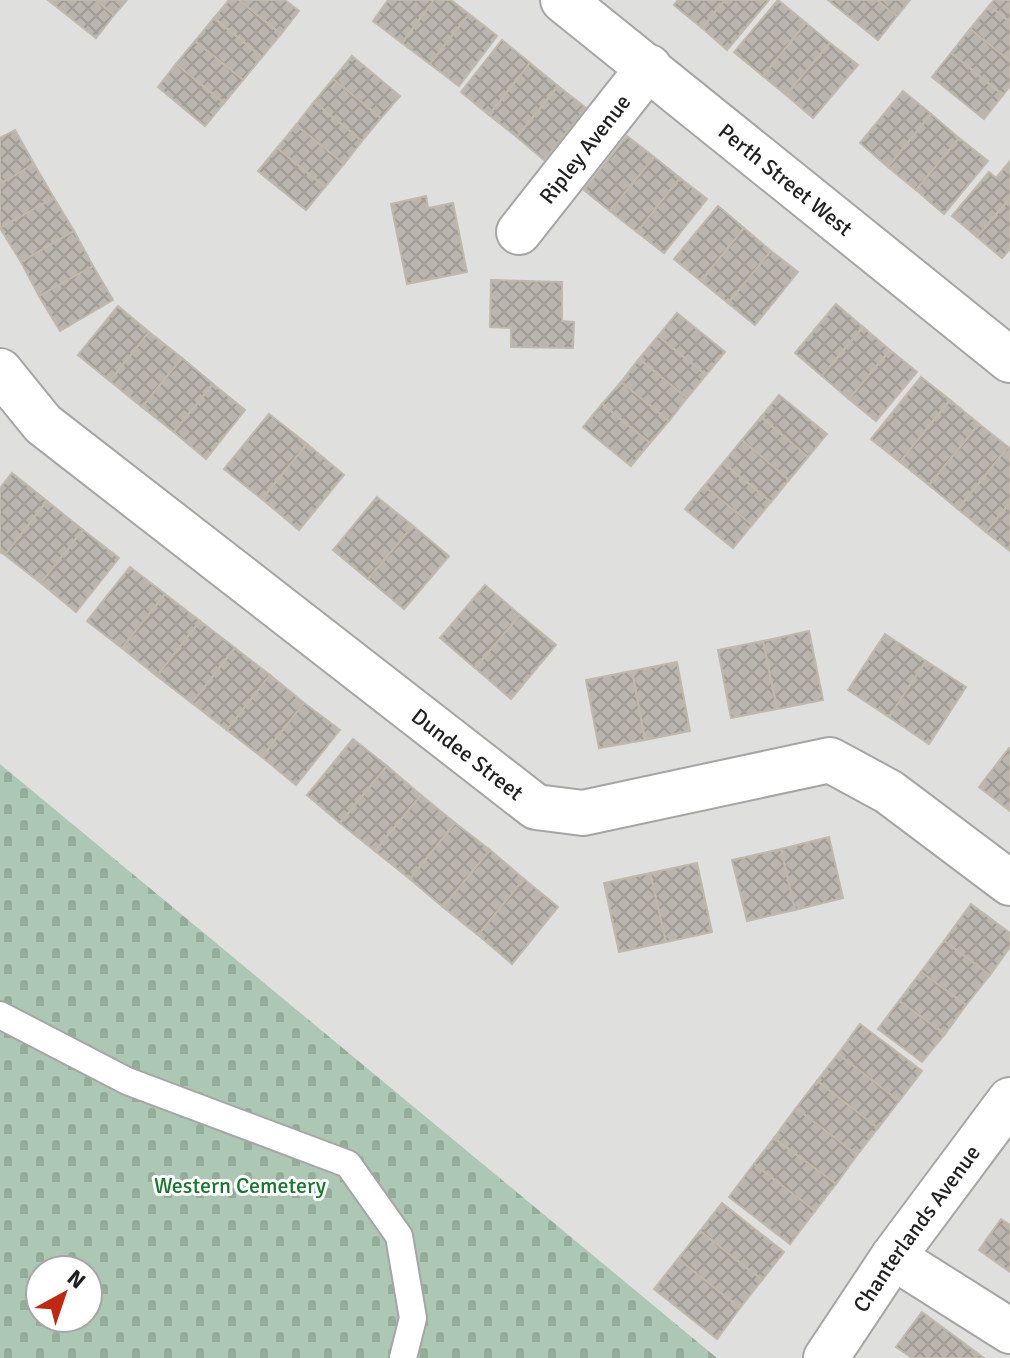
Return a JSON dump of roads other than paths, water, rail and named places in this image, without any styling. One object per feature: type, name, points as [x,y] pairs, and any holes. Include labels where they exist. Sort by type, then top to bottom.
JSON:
[{"type":"street","name":"Perth Street West","points":[[563,0],[1010,360]]},
{"type":"street","name":"Ripley Avenue","points":[[519,232],[649,67]]},
{"type":"street","name":"Dundee Street","points":[[0,371],[43,424],[536,807],[583,813],[830,760],[889,792],[1010,883]]},
{"type":"street","name":"Chanterlands Avenue","points":[[826,1358],[893,1257],[1010,1100]]},
{"type":"street","points":[[893,1257],[1010,1331]]},
{"type":"lane","points":[[0,1015],[127,1081],[348,1164],[399,1236],[413,1318],[403,1358]]},
{"type":"park label","name":"Western Cemetery","points":[[240,1185]]}]
